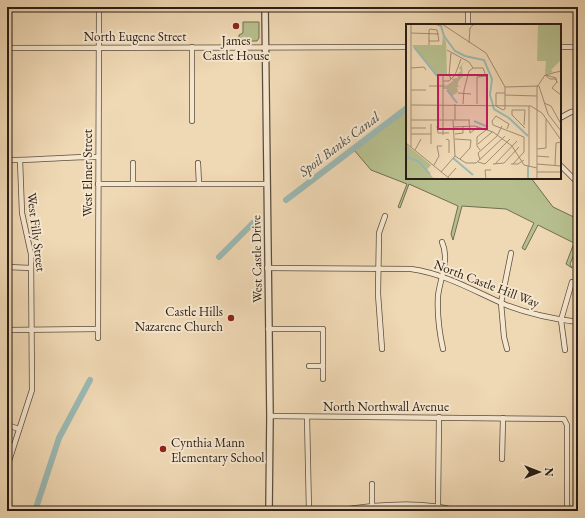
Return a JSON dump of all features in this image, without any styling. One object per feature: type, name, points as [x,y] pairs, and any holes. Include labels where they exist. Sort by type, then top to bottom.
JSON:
[{"type":"street","name":"West Elmer Street","points":[[98,338],[99,7]]},
{"type":"street","name":"West Castle Drive","points":[[265,7],[270,416],[269,511]]},
{"type":"street","points":[[468,7],[468,24]]},
{"type":"street","points":[[192,47],[192,121]]},
{"type":"street","name":"North Eugene Street","points":[[7,48],[406,47]]},
{"type":"street","points":[[561,47],[578,47]]},
{"type":"street","points":[[561,117],[571,112],[578,111]]},
{"type":"street","points":[[7,160],[98,157]]},
{"type":"street","name":"West Filly Street","points":[[7,466],[32,390],[31,268],[29,241],[20,199],[20,160]]},
{"type":"street","points":[[133,163],[133,184]]},
{"type":"street","points":[[198,163],[199,184]]},
{"type":"street","points":[[561,166],[578,183]]},
{"type":"street","points":[[98,184],[266,184]]},
{"type":"street","points":[[382,349],[379,313],[379,232],[385,216]]},
{"type":"street","points":[[442,242],[446,251],[438,295],[438,316],[443,349]]},
{"type":"street","points":[[507,349],[504,337],[501,302],[511,253]]},
{"type":"street","points":[[7,267],[31,268]]},
{"type":"street","name":"North Castle Hill Way","points":[[267,268],[411,269],[442,276],[527,312],[561,320],[578,322]]},
{"type":"street","points":[[565,350],[561,320],[572,282]]},
{"type":"street","points":[[268,328],[323,329],[323,379]]},
{"type":"street","points":[[7,330],[98,329]]},
{"type":"street","points":[[309,366],[323,366]]},
{"type":"street","name":"North Northwall Avenue","points":[[270,416],[564,419],[567,425],[567,511]]},
{"type":"street","points":[[307,417],[309,511]]},
{"type":"street","points":[[438,417],[438,506]]},
{"type":"street","points":[[502,418],[502,458]]},
{"type":"street","points":[[7,424],[20,429]]},
{"type":"street","points":[[372,484],[372,507]]},
{"type":"street","points":[[336,511],[372,507],[415,505],[438,506],[457,511]]},
{"type":"street","points":[[571,511],[578,508]]},
{"type":"green space","points":[[243,22],[259,22],[259,38],[257,41],[239,41],[239,35],[243,33]]},
{"type":"green space","points":[[406,110],[406,179],[532,179],[553,207],[578,219],[578,245],[570,264],[572,268],[566,264],[574,243],[538,225],[525,250],[522,248],[534,223],[506,209],[462,206],[453,240],[451,234],[458,206],[409,184],[400,208],[398,207],[407,184],[371,170],[354,150]]},
{"type":"waterway","name":"Spoil Banks Canal","points":[[286,200],[406,109]]},
{"type":"waterway","points":[[219,257],[253,223]]},
{"type":"waterway","name":"Spoil Banks Canal","points":[[35,511],[59,438],[90,380]]},
{"type":"place","name":"James Castle House","points":[[236,26]]},
{"type":"place","name":"Castle Hills Nazarene Church","points":[[231,318]]},
{"type":"place","name":"Cynthia Mann Elementary School","points":[[163,449]]}]
